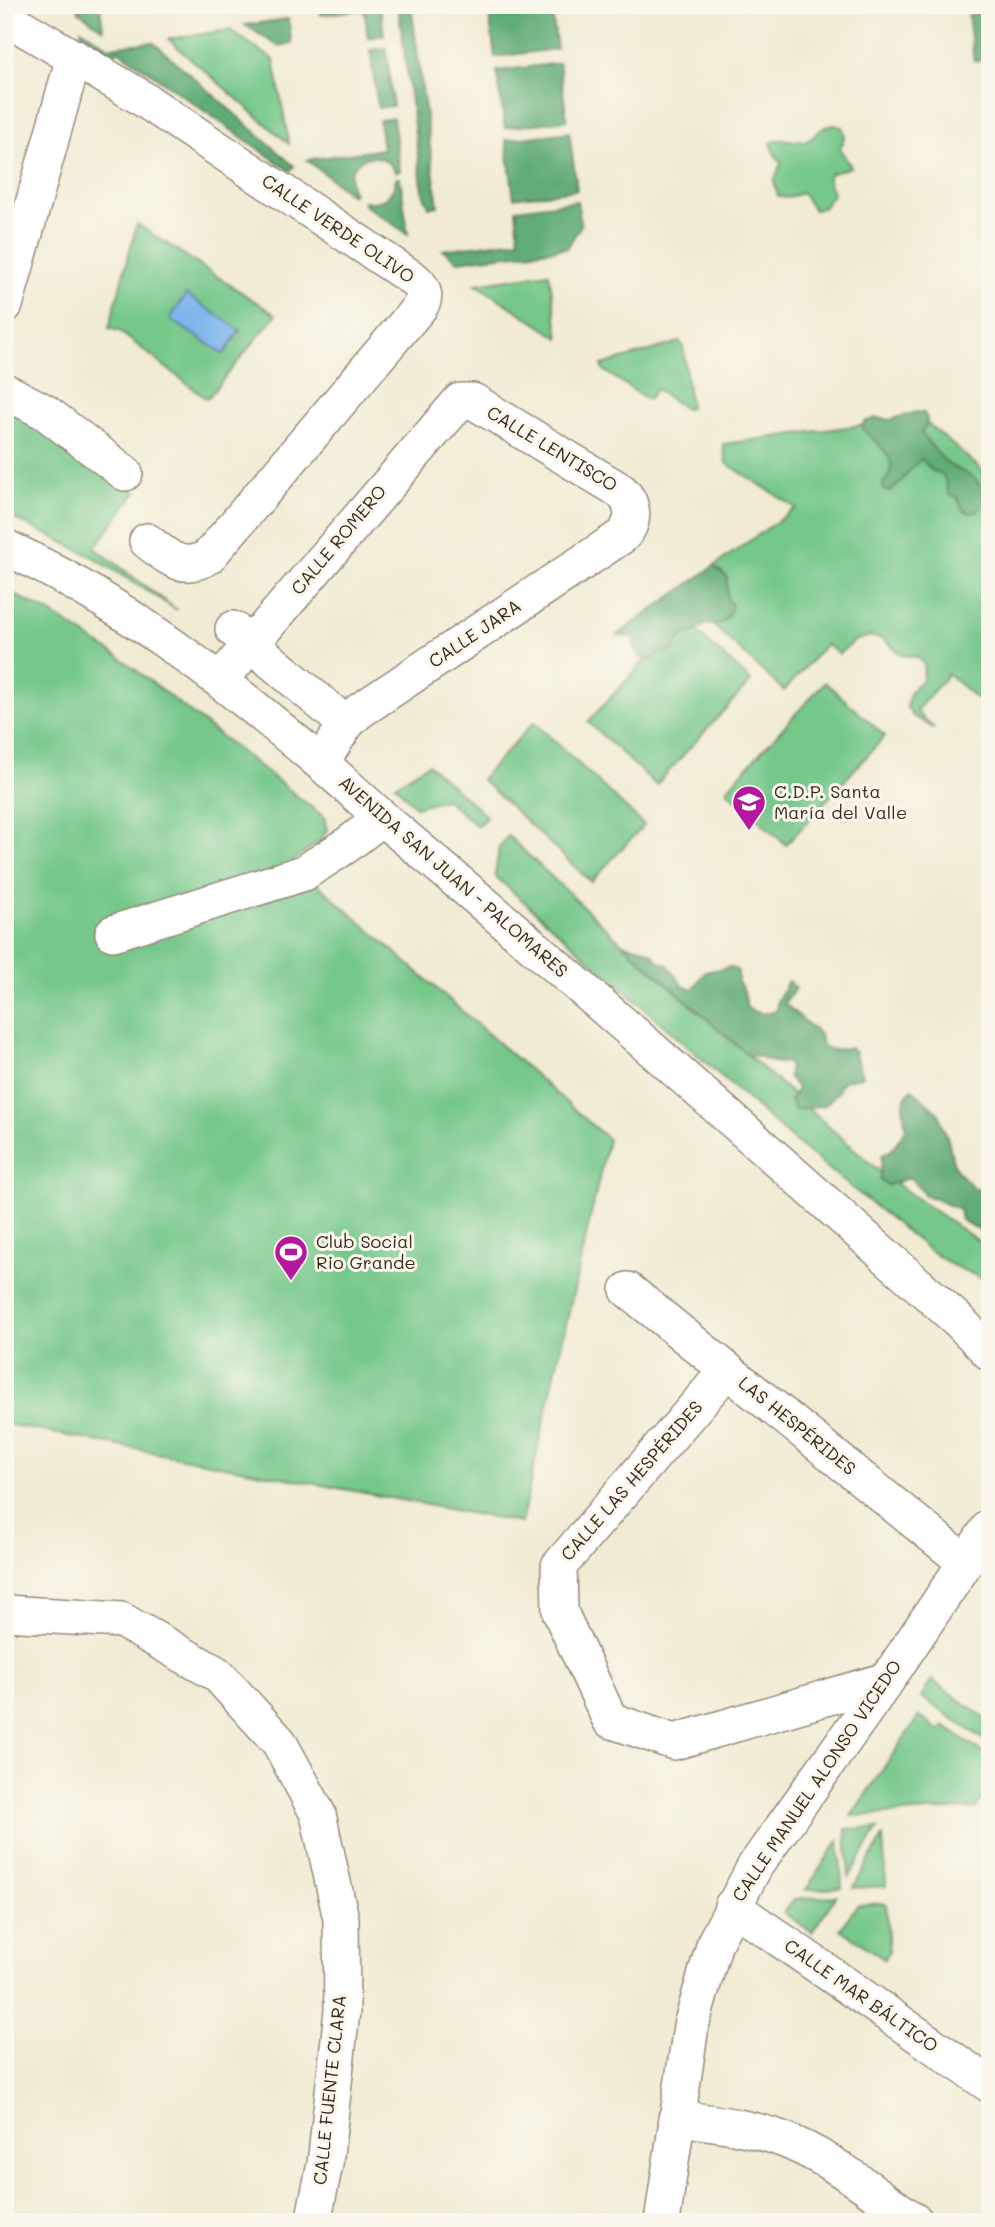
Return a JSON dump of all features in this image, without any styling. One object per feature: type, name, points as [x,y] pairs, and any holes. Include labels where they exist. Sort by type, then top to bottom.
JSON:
[{"type":"street","name":"CALLE VERDE OLIVO","points":[[5,17],[137,95],[415,280],[424,293],[424,303],[208,557],[198,562],[179,562],[170,559],[147,541]]},
{"type":"street","points":[[5,251],[66,52]]},
{"type":"street","points":[[5,304],[66,52]]},
{"type":"street","points":[[5,391],[45,412],[125,473]]},
{"type":"street","name":"CALLE LENTISCO","points":[[460,401],[473,401],[621,491],[631,504],[632,513]]},
{"type":"street","name":"CALLE ROMERO","points":[[220,680],[242,637],[460,401]]},
{"type":"street","name":"CALLE JARA","points":[[321,763],[346,724],[358,712],[622,536],[631,522],[632,513]]},
{"type":"street","name":"AVENIDA SAN JUAN - PALOMARES","points":[[5,547],[88,589],[187,654],[220,680],[520,933],[873,1245]]},
{"type":"street","points":[[242,637],[346,724]]},
{"type":"street","points":[[113,933],[303,873],[347,845],[382,818]]},
{"type":"street","points":[[873,1245],[990,1315]]},
{"type":"street","points":[[873,1245],[960,1322],[990,1353]]},
{"type":"street","name":"LAS HESPÉRIDES","points":[[628,1290],[965,1562]]},
{"type":"street","name":"CALLE LAS HESPÉRIDES","points":[[727,1370],[559,1566],[560,1612],[610,1720],[674,1742],[887,1680]]},
{"type":"street","name":"CALLE MANUEL ALONSO VICEDO","points":[[662,2222],[691,2026],[715,1942],[755,1866],[887,1680],[990,1526]]},
{"type":"street","name":"CALLE FUENTE CLARA","points":[[5,1613],[121,1620],[216,1674],[279,1742],[318,1814],[341,1919],[342,2011],[325,2164],[313,2222]]},
{"type":"street","name":"CALLE MAR BÁLTICO","points":[[732,1906],[990,2085]]},
{"type":"street","points":[[676,2118],[724,2124],[791,2142],[820,2157],[916,2222]]},
{"type":"green space","points":[[78,5],[100,5],[103,29],[79,12]]},
{"type":"green space","points":[[319,5],[380,5],[384,35],[368,38],[364,9],[321,15]]},
{"type":"green space","points":[[398,5],[411,5],[438,206],[429,207],[423,193]]},
{"type":"green space","points":[[488,5],[551,5],[557,49],[495,57]]},
{"type":"green space","points":[[990,12],[990,59],[974,61],[968,15]]},
{"type":"green space","points":[[288,19],[292,44],[278,46],[245,25]]},
{"type":"green space","points":[[81,29],[109,47],[153,42],[294,166],[290,171],[118,50],[109,60],[84,45]]},
{"type":"green space","points":[[230,30],[274,60],[289,144],[168,39]]},
{"type":"green space","points":[[386,48],[393,106],[378,108],[370,50]]},
{"type":"green space","points":[[559,63],[567,120],[505,128],[497,71]]},
{"type":"green space","points":[[393,118],[400,171],[395,172],[384,160],[365,158],[350,174],[354,193],[351,195],[307,160],[383,149],[379,120]]},
{"type":"green space","points":[[835,125],[842,127],[845,134],[840,149],[851,167],[829,174],[828,180],[833,194],[824,207],[814,210],[802,193],[787,198],[778,196],[774,182],[781,163],[771,143],[780,140],[805,141],[820,130]]},
{"type":"green space","points":[[569,132],[577,190],[514,198],[506,140]]},
{"type":"green space","points":[[396,178],[400,178],[408,234],[364,205],[364,201],[376,202],[386,198],[393,190]]},
{"type":"green space","points":[[577,201],[581,225],[567,248],[458,261],[443,250],[519,240],[516,209]]},
{"type":"green space","points":[[137,224],[276,315],[207,399],[119,331],[109,328]]},
{"type":"green space","points":[[549,273],[559,338],[476,284]]},
{"type":"green space","points":[[680,342],[683,346],[690,408],[685,409],[656,389],[648,400],[602,369],[602,365]]},
{"type":"green space","points":[[5,401],[18,405],[136,492],[95,548],[177,610],[91,556],[5,514]]},
{"type":"green space","points":[[916,412],[924,413],[927,419],[921,432],[935,450],[951,466],[973,477],[980,485],[986,499],[977,511],[969,513],[963,510],[957,497],[949,495],[944,476],[931,470],[922,459],[894,489],[889,492],[883,490],[883,483],[891,468],[890,461],[882,448],[863,429],[864,422],[876,418],[890,420]]},
{"type":"green space","points":[[920,417],[989,476],[986,480],[990,484],[990,710],[948,674],[916,711],[935,729],[913,716],[907,708],[911,692],[923,680],[924,664],[918,657],[902,655],[883,639],[870,636],[854,641],[839,654],[826,644],[784,691],[714,626],[732,606],[727,599],[727,577],[714,566],[796,508],[726,463],[723,444]]},
{"type":"green space","points":[[714,566],[727,577],[727,599],[732,606],[723,622],[716,625],[705,624],[697,631],[681,636],[674,650],[660,652],[652,660],[647,660],[637,653],[635,636],[617,635]]},
{"type":"green space","name":"Club Social Rio Grande","points":[[5,590],[49,612],[122,659],[324,817],[327,830],[321,840],[292,862],[608,1139],[521,1523],[5,1424]]},
{"type":"green space","points":[[683,619],[751,681],[656,785],[588,722]]},
{"type":"green space","points":[[825,682],[885,736],[786,845],[726,790]]},
{"type":"green space","points":[[534,722],[644,825],[591,882],[481,779]]},
{"type":"green space","points":[[428,764],[487,817],[477,826],[445,799],[416,807],[395,785]]},
{"type":"green space","points":[[508,836],[640,960],[886,1177],[990,1249],[990,1282],[950,1264],[929,1250],[799,1145],[495,876],[499,848]]},
{"type":"green space","points":[[623,944],[652,953],[658,961],[668,965],[684,987],[693,989],[705,972],[730,967],[738,971],[738,982],[744,991],[747,1008],[758,1012],[776,1011],[777,1001],[788,981],[796,988],[784,1003],[820,1035],[822,1046],[832,1050],[850,1048],[855,1052],[862,1077],[845,1080],[825,1105],[795,1110],[790,1100],[797,1088],[788,1076],[790,1067],[786,1062],[748,1055]]},
{"type":"green space","points":[[912,1089],[939,1114],[958,1172],[973,1188],[990,1191],[990,1233],[961,1220],[959,1209],[925,1195],[911,1178],[886,1185],[880,1180],[882,1155],[891,1150],[906,1129],[904,1103]]},
{"type":"green space","points":[[932,1680],[990,1722],[990,1744],[921,1697]]},
{"type":"green space","points":[[919,1716],[940,1731],[944,1726],[990,1757],[990,1788],[976,1808],[851,1816]]},
{"type":"green space","points":[[878,1828],[849,1877],[846,1829]]},
{"type":"green space","points":[[883,1837],[886,1886],[853,1888]]},
{"type":"green space","points":[[839,1839],[842,1888],[806,1890]]},
{"type":"green space","points":[[836,1896],[812,1932],[784,1913],[794,1899]]},
{"type":"green space","points":[[886,1903],[889,1952],[884,1959],[840,1929],[857,1905]]},
{"type":"water","points":[[186,294],[240,330],[224,354],[170,319]]},
{"type":"place","name":"C.D.P. Santa María del Valle","points":[[749,832]]},
{"type":"place","name":"Club Social Rio Grande","points":[[291,1282]]}]
